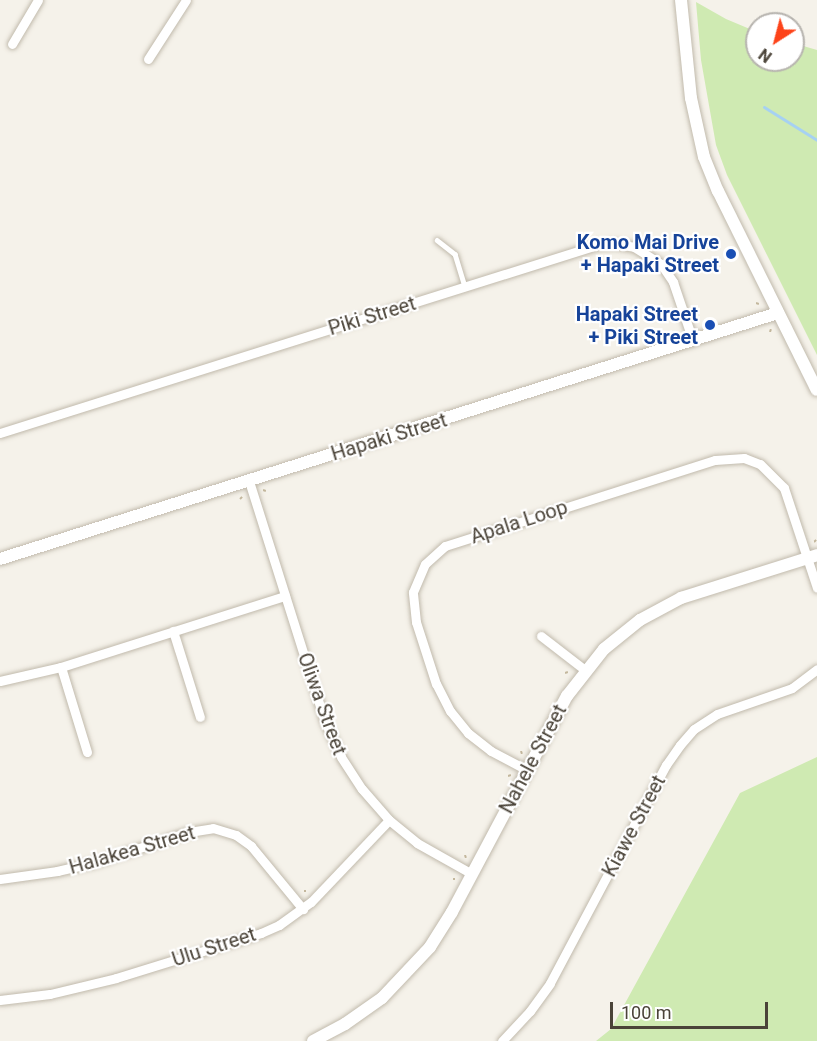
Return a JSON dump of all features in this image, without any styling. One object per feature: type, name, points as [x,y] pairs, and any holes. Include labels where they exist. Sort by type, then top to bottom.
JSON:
[{"type":"street","points":[[12,44],[38,0]]},
{"type":"street","points":[[148,59],[186,0]]},
{"type":"street","points":[[681,0],[691,98],[704,156],[718,192],[817,390]]},
{"type":"street","name":"Piki Street","points":[[0,433],[597,245],[626,245],[653,257],[668,273],[693,341]]},
{"type":"street","name":"Hapaki Street","points":[[0,559],[778,313]]},
{"type":"street","name":"Apala Loop","points":[[527,770],[492,751],[468,733],[450,711],[436,684],[413,603],[419,573],[437,552],[467,538],[715,460],[735,457],[760,464],[784,488],[812,556]]},
{"type":"street","name":"Oliwa Street","points":[[249,481],[332,740],[362,789],[389,820],[417,843],[472,874]]},
{"type":"street","points":[[812,556],[817,588]]},
{"type":"street","name":"Nahele Street","points":[[313,1041],[367,1010],[408,974],[438,935],[567,696],[585,670],[626,630],[666,605],[812,556]]},
{"type":"street","points":[[0,681],[61,667],[285,596]]},
{"type":"street","points":[[173,631],[200,717]]},
{"type":"street","points":[[541,636],[585,670]]},
{"type":"street","points":[[61,667],[87,752]]},
{"type":"street","name":"Kiawe Street","points":[[502,1041],[530,1011],[550,983],[666,765],[680,745],[694,729],[717,714],[792,688],[817,669]]},
{"type":"street","name":"Ulu Street","points":[[0,1000],[50,994],[116,978],[261,933],[293,917],[303,909],[389,820]]},
{"type":"street","name":"Halakea Street","points":[[0,879],[78,866],[189,832],[213,828],[236,835],[251,846],[303,909]]},
{"type":"lane","points":[[437,240],[455,254],[465,287]]},
{"type":"green space","points":[[696,2],[745,27],[745,72],[805,72],[805,46],[817,50],[817,355],[727,175],[716,145],[701,60]]},
{"type":"green space","points":[[817,757],[817,1041],[596,1041],[611,1029],[740,793]]},
{"type":"waterway","points":[[764,107],[817,140]]},
{"type":"place","name":"Komo Mai Drive + Hapaki Street","points":[[731,254]]},
{"type":"place","name":"Hapaki Street + Piki Street","points":[[710,325]]}]
